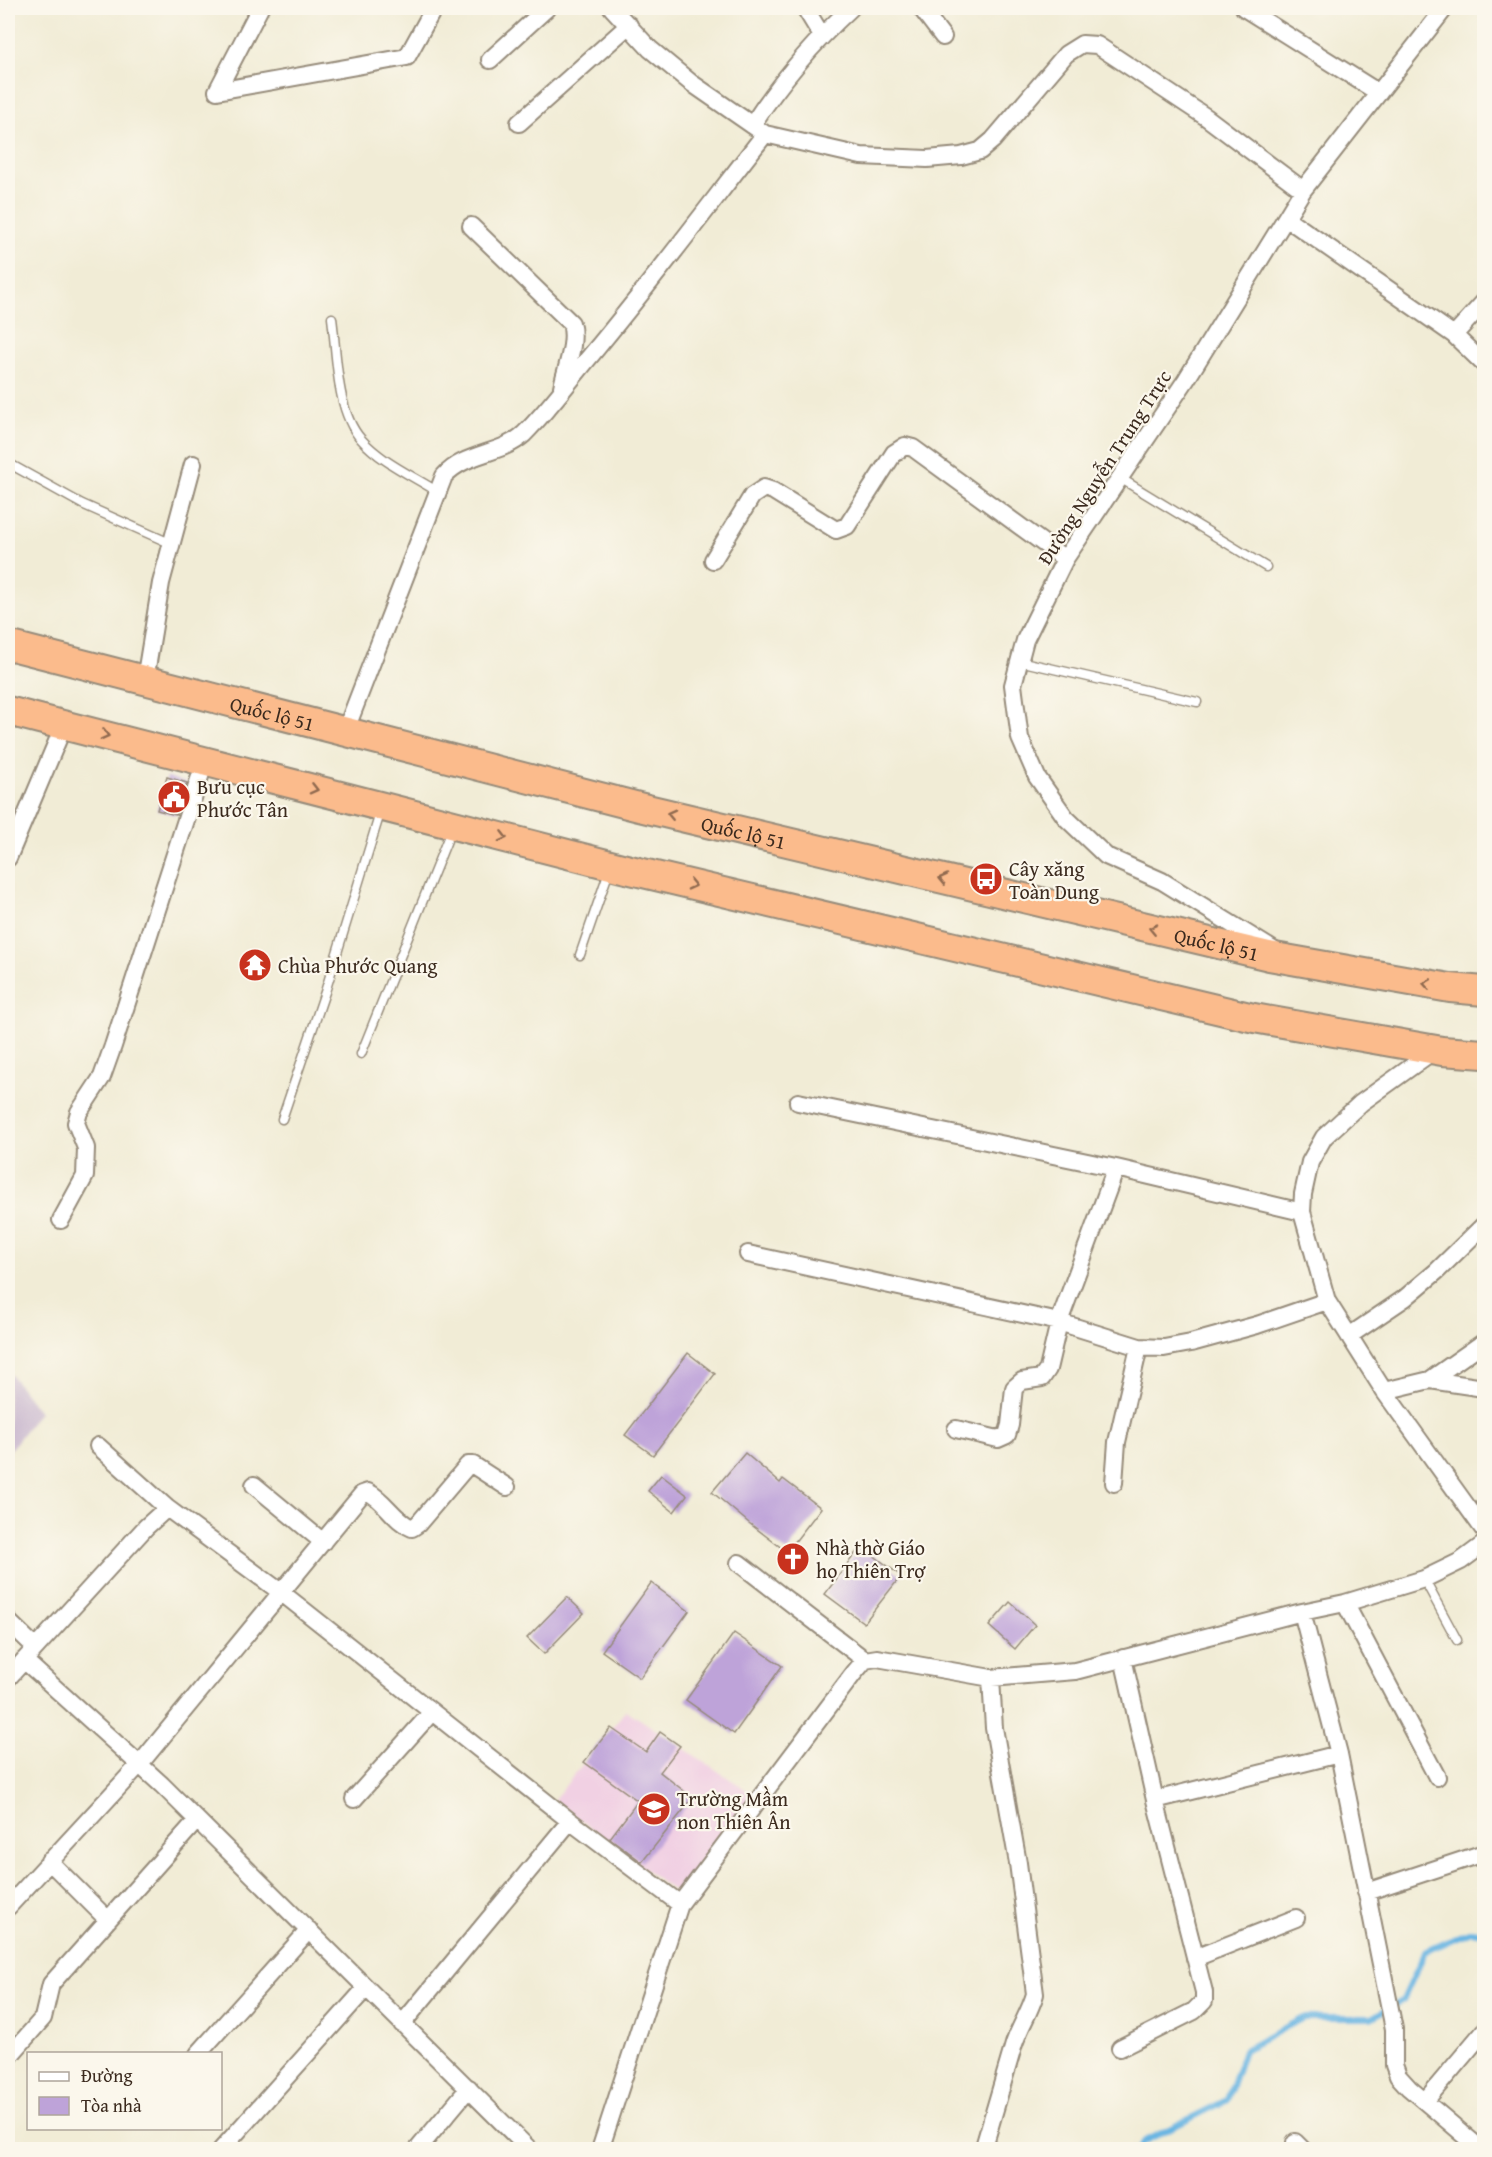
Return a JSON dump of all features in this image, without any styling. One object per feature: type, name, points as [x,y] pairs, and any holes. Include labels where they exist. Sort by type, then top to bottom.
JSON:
[{"type":"highway","name":"Quốc lộ 51","points":[[8,645],[639,807],[1285,959],[1450,988],[1485,991]]},
{"type":"highway","points":[[8,711],[611,865],[1254,1018],[1436,1049],[1485,1054]]},
{"type":"street","points":[[260,8],[217,91],[407,57],[434,8]]},
{"type":"street","points":[[490,60],[547,8]]},
{"type":"street","points":[[612,8],[650,49],[690,82],[758,130],[861,156],[927,159],[980,151],[993,140],[1066,54],[1082,44],[1097,45],[1206,117],[1304,189]]},
{"type":"street","points":[[805,8],[822,36]]},
{"type":"street","points":[[345,732],[444,476],[464,461],[499,449],[514,441],[530,427],[614,327],[758,130],[776,89],[822,36],[851,8]]},
{"type":"street","points":[[921,8],[944,37]]},
{"type":"street","points":[[1244,8],[1379,93]]},
{"type":"street","name":"Đường Nguyễn Trung Trực","points":[[1285,959],[1263,942],[1162,881],[1106,855],[1066,818],[1037,777],[1020,738],[1013,685],[1025,640],[1065,559],[1186,380],[1304,189],[1445,8]]},
{"type":"street","points":[[519,123],[629,25]]},
{"type":"street","points":[[1286,218],[1454,335],[1485,364]]},
{"type":"street","points":[[471,226],[571,323],[574,332],[572,346],[561,391]]},
{"type":"street","points":[[1454,335],[1485,302]]},
{"type":"street","points":[[713,560],[752,496],[764,488],[773,491],[836,530],[847,526],[894,453],[904,446],[913,448],[1065,559]]},
{"type":"street","points":[[145,680],[161,583],[193,464]]},
{"type":"street","points":[[8,858],[64,725]]},
{"type":"street","points":[[61,1220],[85,1176],[86,1148],[76,1123],[79,1112],[102,1077],[205,761]]},
{"type":"street","points":[[1436,1049],[1361,1103],[1324,1137],[1310,1162],[1303,1194],[1302,1212],[1328,1301],[1384,1392],[1485,1530]]},
{"type":"street","points":[[798,1102],[1116,1168],[1302,1212]]},
{"type":"street","points":[[956,1429],[998,1439],[1007,1435],[1014,1388],[1022,1381],[1042,1378],[1048,1369],[1059,1322],[1116,1168]]},
{"type":"street","points":[[1349,1336],[1421,1285],[1485,1225]]},
{"type":"street","points":[[748,1254],[1059,1322],[1139,1347],[1164,1348],[1191,1343],[1257,1325],[1328,1301]]},
{"type":"street","points":[[1384,1392],[1430,1380],[1485,1342]]},
{"type":"street","points":[[1114,1483],[1117,1442],[1139,1347]]},
{"type":"street","points":[[1430,1380],[1485,1388]]},
{"type":"street","points":[[98,1446],[167,1508],[282,1593],[570,1821],[680,1904]]},
{"type":"street","points":[[8,1907],[139,1765],[363,1494],[368,1492],[375,1495],[405,1525],[412,1528],[468,1466],[473,1465],[507,1487]]},
{"type":"street","points":[[254,1485],[323,1542]]},
{"type":"street","points":[[8,1678],[146,1527],[167,1508]]},
{"type":"street","points":[[600,2150],[680,1904],[866,1660],[877,1658],[991,1678],[1075,1671],[1345,1603],[1424,1579],[1461,1561],[1485,1544]]},
{"type":"street","points":[[739,1563],[866,1660]]},
{"type":"street","points":[[1345,1603],[1437,1777]]},
{"type":"street","points":[[1302,1612],[1339,1754],[1394,2029],[1394,2066],[1398,2076],[1482,2150]]},
{"type":"street","points":[[8,1621],[29,1654],[530,2150]]},
{"type":"street","points":[[1120,2048],[1194,2011],[1204,2001],[1196,1958],[1155,1800],[1122,1658]]},
{"type":"street","points":[[983,2150],[1020,2027],[1031,2008],[1035,1994],[1018,1863],[994,1728],[991,1678]]},
{"type":"street","points":[[354,1799],[432,1712]]},
{"type":"street","points":[[1155,1800],[1339,1754]]},
{"type":"street","points":[[8,2058],[43,2018],[51,1984],[197,1820]]},
{"type":"street","points":[[402,2024],[570,1821]]},
{"type":"street","points":[[1366,1892],[1485,1853]]},
{"type":"street","points":[[49,1861],[108,1920]]},
{"type":"street","points":[[1196,1958],[1296,1918]]},
{"type":"street","points":[[200,2052],[309,1930]]},
{"type":"street","points":[[221,2150],[366,1988]]},
{"type":"street","points":[[1425,2101],[1485,2031]]},
{"type":"street","points":[[417,2150],[469,2088]]},
{"type":"lane","points":[[333,318],[342,398],[360,438],[376,453],[439,492]]},
{"type":"lane","points":[[8,463],[82,504],[172,544]]},
{"type":"lane","points":[[1120,478],[1266,567]]},
{"type":"lane","points":[[1019,661],[1197,702]]},
{"type":"lane","points":[[282,1119],[325,992],[382,807]]},
{"type":"lane","points":[[361,1054],[453,824]]},
{"type":"lane","points":[[580,955],[611,865]]},
{"type":"lane","points":[[1424,1579],[1457,1640]]},
{"type":"shaded area","points":[[8,1371],[39,1412],[8,1453]]},
{"type":"shaded area","name":"Trường Mầm non Thiên Ân","points":[[626,1710],[754,1795],[679,1895],[554,1800]]},
{"type":"building","points":[[167,777],[187,783],[176,815],[157,810]]},
{"type":"building","points":[[688,1353],[715,1374],[653,1455],[625,1435]]},
{"type":"building","points":[[745,1453],[780,1483],[783,1479],[821,1508],[787,1552],[712,1492]]},
{"type":"building","points":[[661,1475],[687,1495],[674,1512],[648,1491]]},
{"type":"building","points":[[861,1546],[901,1576],[864,1623],[825,1594]]},
{"type":"building","points":[[651,1583],[689,1611],[640,1678],[602,1651]]},
{"type":"building","points":[[567,1597],[584,1613],[544,1654],[527,1638]]},
{"type":"building","points":[[1010,1602],[1035,1625],[1015,1649],[989,1626]]},
{"type":"building","points":[[734,1633],[782,1666],[734,1734],[686,1700]]},
{"type":"building","points":[[611,1728],[646,1752],[660,1732],[680,1746],[660,1772],[693,1798],[642,1862],[610,1838],[638,1801],[584,1762]]},
{"type":"waterway","points":[[1138,2150],[1143,2142],[1227,2100],[1244,2050],[1303,2018],[1371,2018],[1403,2000],[1425,1952],[1471,1931],[1484,1933]]},
{"type":"place","name":"Bưu cục Phước Tân","points":[[174,797]]},
{"type":"place","name":"Cây xăng Toàn Dung","points":[[986,879]]},
{"type":"place","name":"Chùa Phước Quang","points":[[255,965]]},
{"type":"place","name":"Nhà thờ Giáo họ Thiên Trợ","points":[[793,1559]]},
{"type":"place","name":"Trường Mầm non Thiên Ân","points":[[654,1809]]}]
